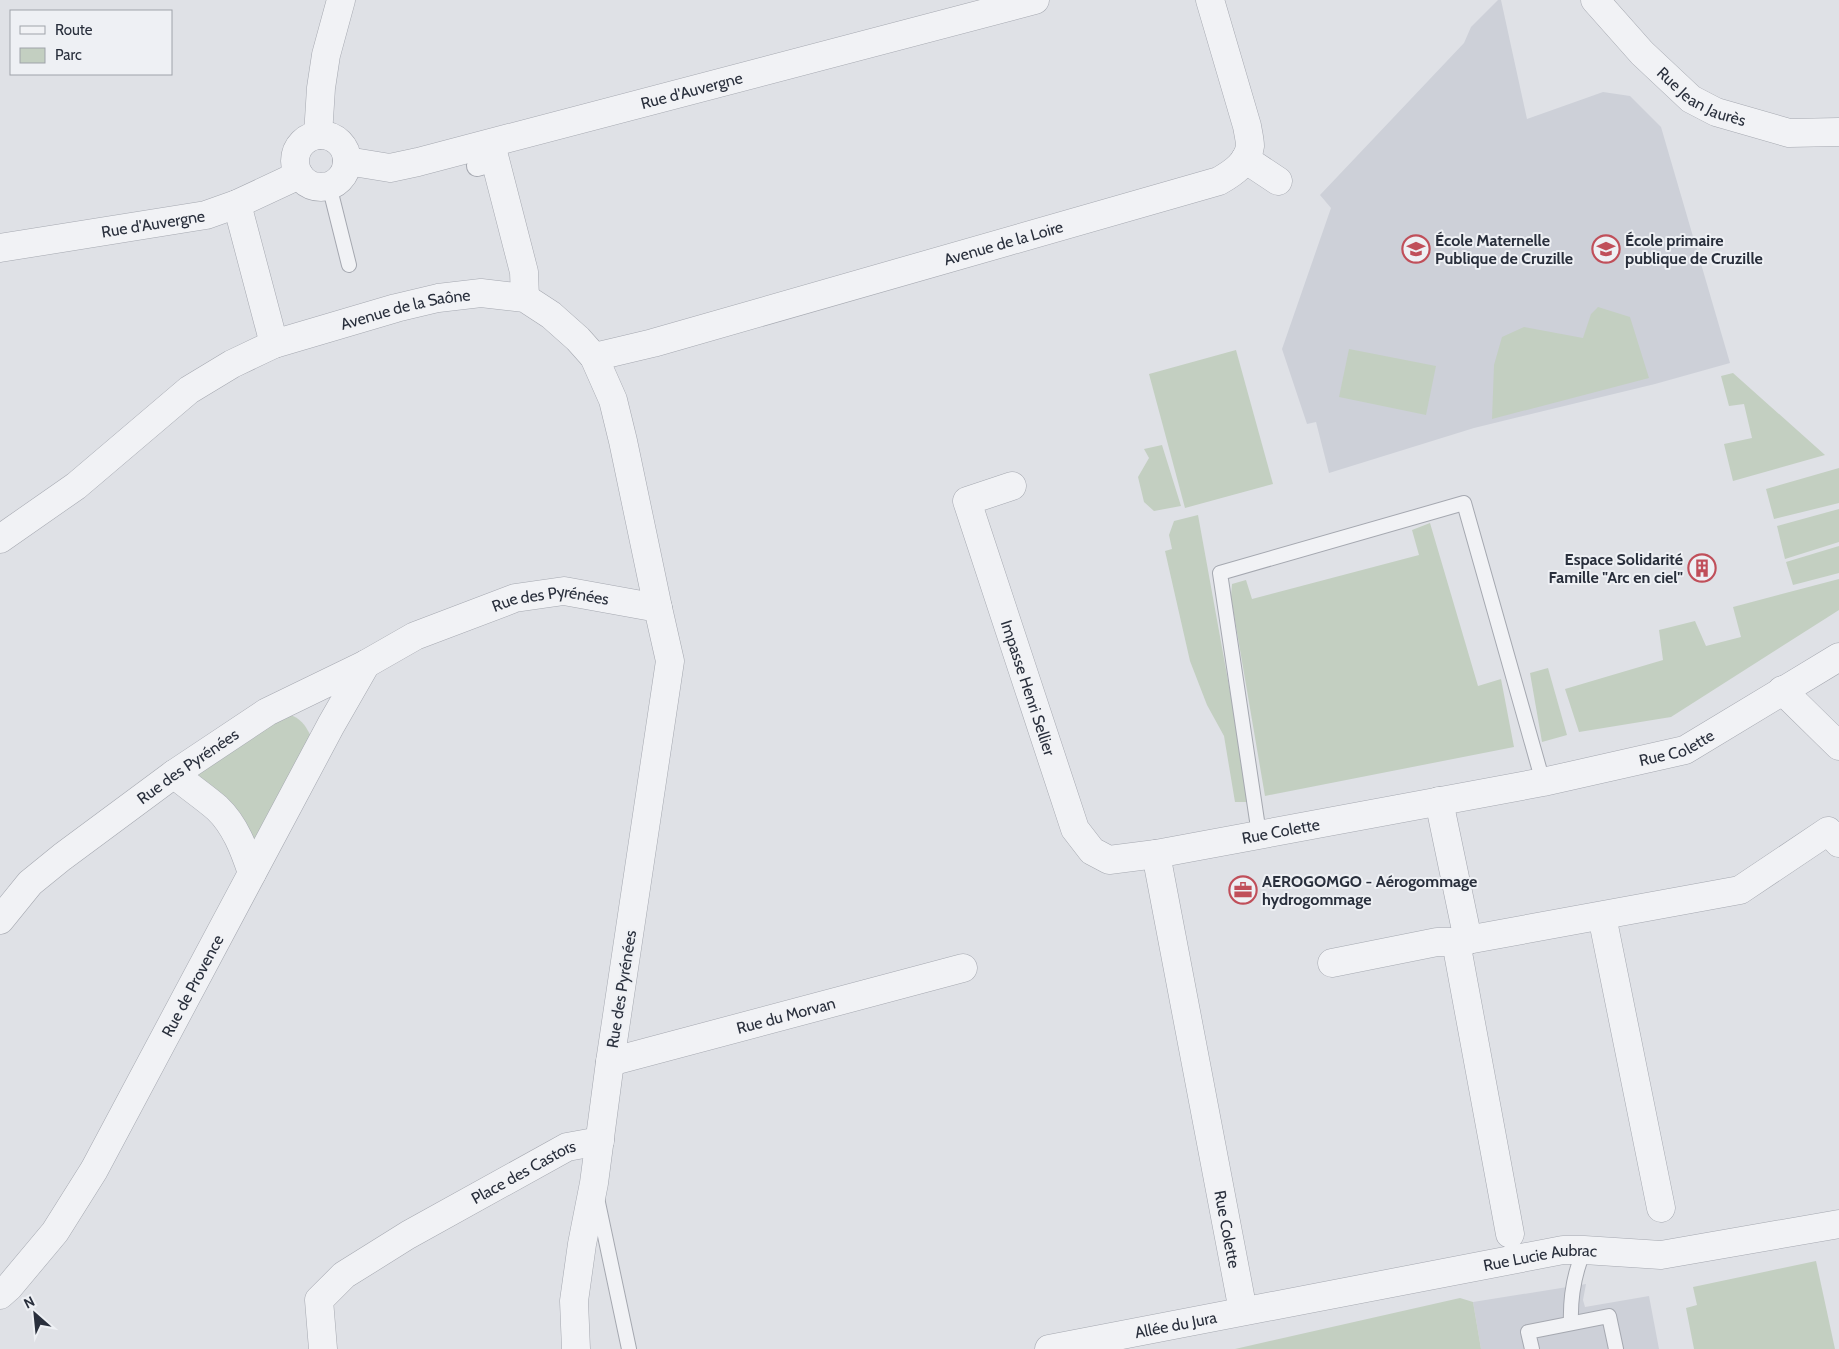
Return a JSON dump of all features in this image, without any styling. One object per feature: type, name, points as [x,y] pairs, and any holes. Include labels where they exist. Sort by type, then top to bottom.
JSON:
[{"type":"street","points":[[318,135],[321,88],[326,55],[341,0]]},
{"type":"street","name":"Rue d'Auvergne","points":[[347,161],[390,168],[488,157],[1036,0]]},
{"type":"street","points":[[1210,0],[1247,126],[1250,146],[1245,159],[1278,181]]},
{"type":"street","name":"Rue Jean Jaurès","points":[[1595,0],[1642,53],[1691,99],[1716,112],[1789,133],[1839,132]]},
{"type":"street","points":[[318,135],[332,137],[343,147],[347,161],[344,173],[335,183],[322,187],[309,184],[299,175],[296,166],[296,155],[300,145],[308,138],[318,135]]},
{"type":"street","points":[[488,157],[524,272],[524,298]]},
{"type":"street","name":"Avenue de la Loire","points":[[594,357],[1219,181],[1236,172],[1245,159]]},
{"type":"street","name":"Rue d'Auvergne","points":[[0,248],[206,215],[237,204],[299,175]]},
{"type":"street","points":[[237,204],[274,344]]},
{"type":"street","name":"Avenue de la Saône","points":[[0,539],[76,486],[189,390],[232,364],[274,344],[396,308],[438,298],[481,293],[524,298],[551,315],[594,357],[613,400],[658,608]]},
{"type":"street","name":"Impasse Henri Sellier","points":[[1012,486],[967,501],[1075,829],[1092,851],[1109,860],[1156,854]]},
{"type":"street","name":"Rue des Pyrénées","points":[[0,920],[30,884],[43,873],[174,774],[267,712],[366,664],[415,636],[515,598],[564,591],[658,608],[670,661],[610,1062],[600,1141]]},
{"type":"street","name":"Rue Colette","points":[[1243,1311],[1156,854],[1543,782],[1685,750],[1839,657]]},
{"type":"street","name":"Rue de Provence","points":[[0,1295],[9,1287],[54,1232],[94,1170],[331,725],[366,664]]},
{"type":"street","points":[[1782,690],[1839,746]]},
{"type":"street","points":[[174,774],[219,810],[234,830],[245,850],[252,873]]},
{"type":"street","points":[[1439,801],[1510,1234]]},
{"type":"street","points":[[1332,963],[1437,942],[1462,941],[1740,890],[1835,832]]},
{"type":"street","points":[[1602,916],[1661,1208]]},
{"type":"street","name":"Rue du Morvan","points":[[610,1062],[963,968]]},
{"type":"street","name":"Place des Castors","points":[[324,1349],[319,1300],[344,1276],[408,1235],[567,1147],[600,1141],[574,1301],[576,1349]]},
{"type":"street","name":"Rue Lucie Aubrac","points":[[1243,1311],[1563,1250],[1661,1254],[1839,1224]]},
{"type":"street","name":"Allée du Jura","points":[[1050,1349],[1243,1311]]},
{"type":"lane","points":[[329,185],[349,265]]},
{"type":"lane","points":[[1259,834],[1220,573],[1464,503],[1543,782]]},
{"type":"lane","points":[[594,1183],[629,1349]]},
{"type":"lane","points":[[1571,1323],[1570,1302],[1576,1268],[1584,1250]]},
{"type":"lane","points":[[1532,1349],[1528,1332],[1609,1316],[1616,1349]]},
{"type":"shaded area","points":[[1498,0],[1501,0],[1527,119],[1603,92],[1630,96],[1661,127],[1730,363],[1655,384],[1474,428],[1329,473],[1316,422],[1307,424],[1282,349],[1331,208],[1320,195],[1464,43],[1471,27]]},
{"type":"shaded area","points":[[1586,1284],[1583,1300],[1585,1307],[1649,1296],[1659,1349],[1481,1349],[1473,1302]]},
{"type":"green space","points":[[1598,307],[1630,317],[1649,378],[1492,419],[1494,365],[1502,337],[1524,327],[1583,338],[1591,314]]},
{"type":"green space","points":[[1349,349],[1436,366],[1426,415],[1339,397]]},
{"type":"green space","points":[[1236,350],[1273,484],[1185,508],[1149,374]]},
{"type":"green space","points":[[1733,373],[1825,455],[1733,481],[1724,444],[1752,438],[1744,404],[1729,406],[1721,376]]},
{"type":"green space","points":[[1162,445],[1181,506],[1154,511],[1144,502],[1138,477],[1149,458],[1144,449]]},
{"type":"green space","points":[[1839,468],[1839,503],[1774,519],[1766,489]]},
{"type":"green space","points":[[1839,509],[1839,542],[1785,559],[1777,526]]},
{"type":"green space","points":[[1198,515],[1250,802],[1235,802],[1224,736],[1207,705],[1190,661],[1165,551],[1172,549],[1169,535],[1174,521]]},
{"type":"green space","points":[[1430,523],[1478,686],[1501,679],[1514,747],[1265,796],[1231,597],[1232,584],[1246,580],[1252,599],[1419,555],[1412,530]]},
{"type":"green space","points":[[1839,546],[1839,573],[1793,585],[1786,562]]},
{"type":"green space","points":[[1839,579],[1839,610],[1671,717],[1579,732],[1565,689],[1663,660],[1659,630],[1695,621],[1706,646],[1741,637],[1733,607]]},
{"type":"green space","points":[[1548,668],[1567,735],[1542,742],[1530,673]]},
{"type":"green space","points":[[276,711],[291,715],[300,721],[307,729],[314,743],[263,833],[253,841],[198,780],[199,770]]},
{"type":"green space","points":[[1816,1261],[1835,1349],[1694,1349],[1686,1308],[1697,1305],[1693,1287]]},
{"type":"green space","points":[[1460,1298],[1473,1302],[1481,1349],[1235,1349]]},
{"type":"place","name":"École Maternelle Publique de Cruzille","points":[[1416,249]]},
{"type":"place","name":"École primaire publique de Cruzille","points":[[1606,249]]},
{"type":"place","name":"Espace Solidarité Famille \"Arc en ciel\"","points":[[1702,568]]},
{"type":"place","name":"AEROGOMGO - Aérogommage hydrogommage","points":[[1243,890]]}]
